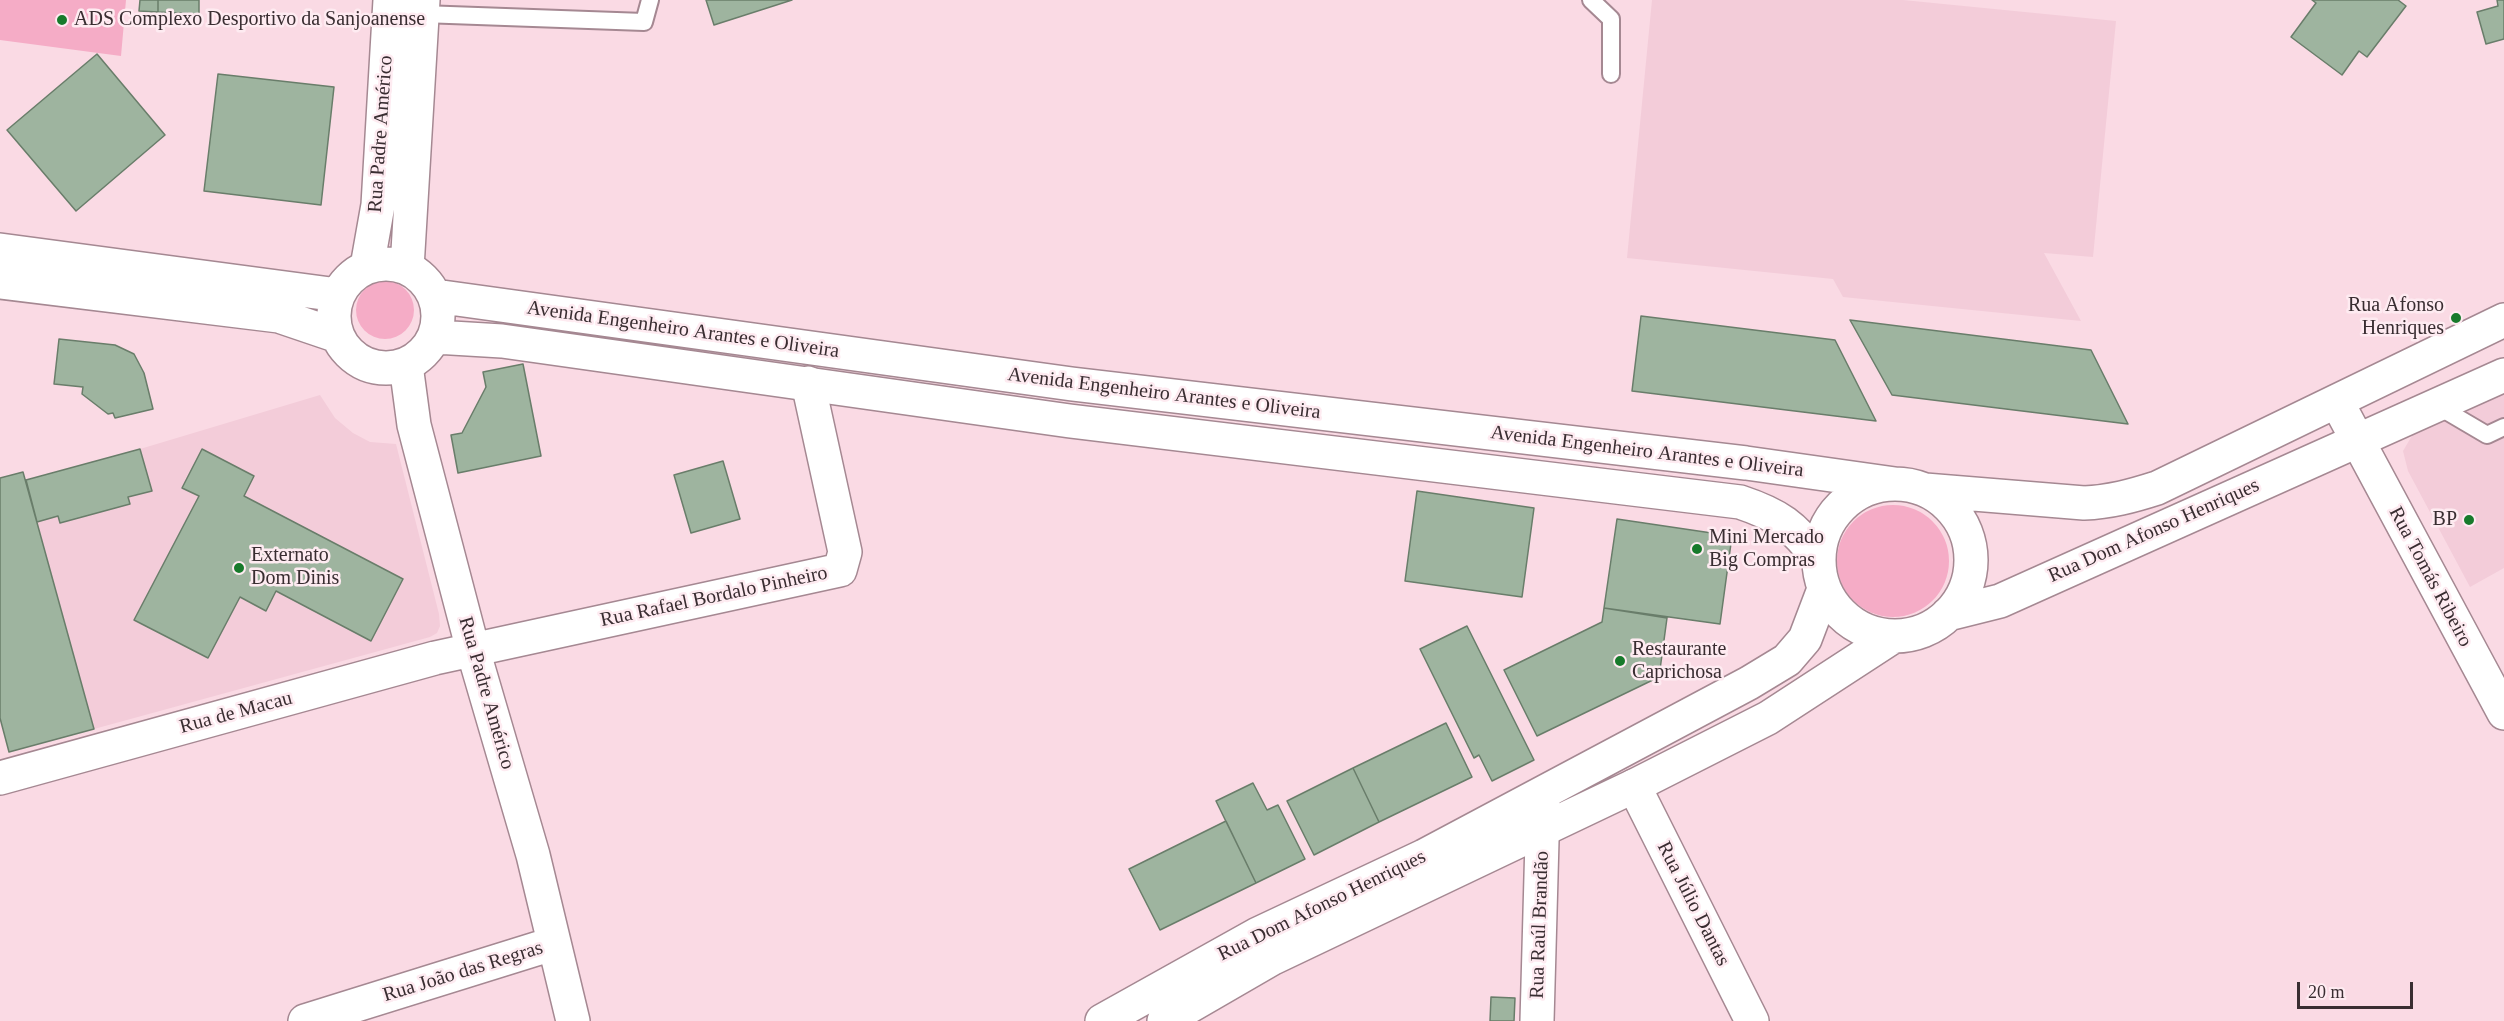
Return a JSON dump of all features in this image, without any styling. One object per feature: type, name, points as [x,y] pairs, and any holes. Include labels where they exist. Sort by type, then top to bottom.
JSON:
[{"type":"main road","name":"Rua Padre Américo","points":[[367,267],[378,205],[390,0]]},
{"type":"main road","name":"Rua Padre Américo","points":[[407,268],[422,7]]},
{"type":"main road","points":[[0,250],[338,295]]},
{"type":"main road","points":[[380,264],[407,268],[423,279],[435,296],[438,310],[435,337],[418,358],[406,364],[390,368],[374,367],[359,361],[346,350],[338,336],[334,322],[338,295],[345,284],[367,267],[380,264]]},
{"type":"main road","points":[[0,282],[279,316],[338,336]]},
{"type":"main road","name":"Avenida Engenheiro Arantes e Oliveira","points":[[435,296],[1072,384],[1746,463],[1910,487]]},
{"type":"main road","name":"Rua Dom Afonso Henriques","points":[[1102,1021],[1258,934],[1424,856],[1543,794],[1787,660],[1805,639],[1821,574],[1822,535],[1833,514],[1850,498],[1872,487],[1910,487],[2061,502],[2109,502],[2157,488],[2504,320]]},
{"type":"main road","name":"Avenida Engenheiro Arantes e Oliveira","points":[[435,337],[502,341],[1070,421],[1740,502],[1768,511],[1798,531],[1821,574]]},
{"type":"main road","name":"Rua Padre Américo","points":[[406,364],[414,425],[473,650],[533,855],[552,944],[573,1021]]},
{"type":"main road","name":"Rua Dom Afonso Henriques","points":[[1948,614],[2000,601],[2504,375]]},
{"type":"main road","name":"Rua Rafael Bordalo Pinheiro","points":[[473,650],[840,570],[845,552],[808,383]]},
{"type":"main road","points":[[2337,402],[2358,440]]},
{"type":"main road","name":"Rua Tomás Ribeiro","points":[[2358,440],[2504,713]]},
{"type":"main road","name":"Rua Dom Afonso Henriques","points":[[1821,574],[1836,608],[1852,623],[1872,632],[1894,636],[1914,633],[1932,626],[1948,614],[1965,586],[1970,570],[1970,546],[1961,522],[1946,503],[1910,487]]},
{"type":"main road","name":"Rua Dom Afonso Henriques","points":[[1164,1021],[1273,958],[1634,786],[1768,717],[1894,636]]},
{"type":"main road","name":"Rua de Macau","points":[[0,778],[473,650]]},
{"type":"main road","name":"Rua Júlio Dantas","points":[[1634,786],[1752,1021]]},
{"type":"main road","points":[[1543,794],[1543,828]]},
{"type":"main road","name":"Rua Raúl Brandão","points":[[1537,1021],[1543,828]]},
{"type":"main road","name":"Rua João das Regras","points":[[305,1021],[552,944]]},
{"type":"lane","points":[[422,7],[644,22],[650,0]]},
{"type":"lane","points":[[1591,0],[1611,19],[1611,74]]},
{"type":"lane","points":[[2436,405],[2487,435],[2504,427]]},
{"type":"shaded area","name":"ADS Complexo Desportivo da Sanjoanense","points":[[0,0],[126,0],[121,56],[0,40]]},
{"type":"shaded area","points":[[1652,0],[1903,0],[2116,21],[2093,257],[2044,253],[2081,321],[1843,297],[1833,279],[1627,258]]},
{"type":"shaded area","points":[[385,281],[396,283],[409,294],[414,310],[412,321],[401,334],[385,339],[374,337],[361,326],[356,310],[358,299],[369,286]]},
{"type":"shaded area","name":"BP","points":[[2504,392],[2504,568],[2470,587],[2408,471],[2403,451],[2413,434]]},
{"type":"shaded area","name":"Externato Dom Dinis","points":[[320,395],[335,418],[353,433],[370,442],[396,444],[439,614],[440,626],[437,633],[430,637],[94,729],[37,522],[58,516],[60,523],[130,504],[128,497],[151,491],[140,449]]},
{"type":"shaded area","points":[[1893,505],[1914,509],[1932,522],[1945,540],[1949,561],[1945,582],[1932,600],[1914,613],[1893,617],[1872,613],[1854,600],[1841,582],[1837,561],[1841,540],[1854,522],[1872,509]]},
{"type":"building","points":[[140,0],[158,0],[158,12],[139,11]]},
{"type":"building","points":[[158,0],[199,0],[199,14],[158,12]]},
{"type":"building","points":[[706,0],[792,0],[714,25]]},
{"type":"building","points":[[2312,0],[2398,0],[2406,6],[2367,57],[2359,51],[2342,75],[2291,37],[2316,3]]},
{"type":"building","points":[[2497,0],[2504,0],[2504,39],[2486,44],[2477,12],[2498,6]]},
{"type":"building","points":[[97,54],[165,135],[76,211],[7,130]]},
{"type":"building","points":[[218,74],[334,87],[321,205],[204,191]]},
{"type":"building","points":[[1641,316],[1835,340],[1876,421],[1632,391]]},
{"type":"building","points":[[1850,320],[2091,350],[2128,424],[1892,395]]},
{"type":"building","points":[[59,339],[115,345],[134,354],[144,373],[153,409],[115,418],[113,413],[108,414],[82,394],[83,387],[54,384]]},
{"type":"building","points":[[523,364],[541,456],[458,473],[451,435],[462,433],[486,387],[483,372]]},
{"type":"building","points":[[140,449],[152,491],[128,497],[130,504],[60,523],[58,516],[37,522],[26,480]]},
{"type":"building","points":[[202,449],[254,476],[244,496],[403,579],[371,641],[276,591],[266,611],[240,597],[208,658],[134,620],[199,496],[182,488]]},
{"type":"building","points":[[723,461],[740,519],[691,533],[674,475]]},
{"type":"building","points":[[23,472],[94,729],[9,752],[0,718],[0,478]]},
{"type":"building","points":[[1417,491],[1534,508],[1522,597],[1405,581]]},
{"type":"building","points":[[1617,519],[1732,536],[1720,624],[1604,608]]},
{"type":"building","points":[[1604,608],[1667,618],[1659,677],[1537,736],[1504,670],[1602,622]]},
{"type":"building","points":[[1467,626],[1534,760],[1492,781],[1479,755],[1474,758],[1420,649]]},
{"type":"building","points":[[1446,723],[1472,777],[1379,822],[1353,768]]},
{"type":"building","points":[[1353,768],[1379,822],[1314,855],[1287,801]]},
{"type":"building","points":[[1253,783],[1267,810],[1278,805],[1305,859],[1256,883],[1216,801]]},
{"type":"building","points":[[1226,821],[1256,883],[1160,930],[1129,869]]},
{"type":"building","points":[[1491,997],[1515,998],[1514,1021],[1490,1021]]},
{"type":"place","name":"ADS Complexo Desportivo da Sanjoanense","points":[[62,20]]},
{"type":"place","name":"Rua Afonso Henriques","points":[[2456,318]]},
{"type":"place","name":"BP","points":[[2469,520]]},
{"type":"place","name":"Mini Mercado Big Compras","points":[[1697,549]]},
{"type":"place","name":"Externato Dom Dinis","points":[[239,568]]},
{"type":"place","name":"Restaurante Caprichosa","points":[[1620,661]]}]
